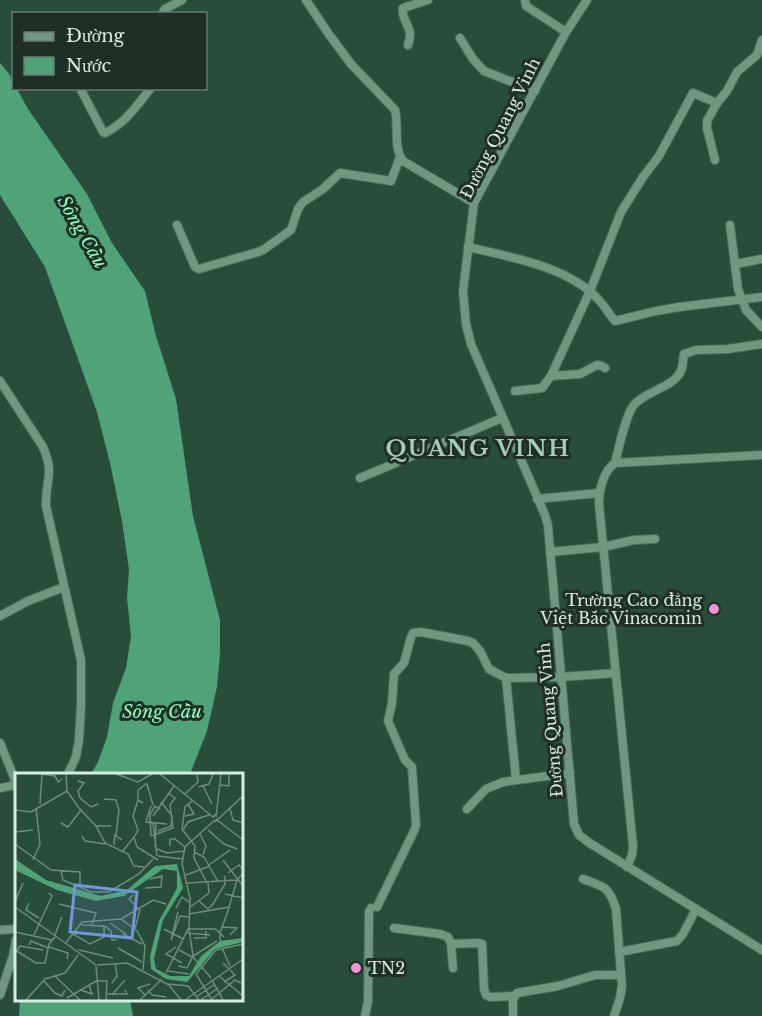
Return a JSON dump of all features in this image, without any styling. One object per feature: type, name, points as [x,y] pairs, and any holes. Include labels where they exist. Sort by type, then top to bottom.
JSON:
[{"type":"street","points":[[163,12],[182,0]]},
{"type":"street","points":[[306,0],[351,64],[395,110],[400,158],[474,203]]},
{"type":"street","points":[[408,45],[410,35],[401,11],[403,8],[428,0]]},
{"type":"street","points":[[525,0],[526,6],[566,32]]},
{"type":"street","name":"Đường Quang Vinh","points":[[587,0],[566,32],[474,203],[463,291],[466,324],[471,344],[548,526],[574,824],[579,835],[762,950]]},
{"type":"street","points":[[460,38],[473,59],[484,71],[535,91]]},
{"type":"street","points":[[715,160],[707,124],[717,103],[727,92],[737,72],[759,59],[762,40]]},
{"type":"street","points":[[81,90],[105,133],[129,117],[150,90]]},
{"type":"street","points":[[515,391],[542,388],[551,375],[590,291],[621,212],[659,156],[693,93],[717,103]]},
{"type":"street","points":[[177,225],[195,267],[204,268],[258,252],[291,230],[298,209],[303,202],[340,173],[391,181],[400,158]]},
{"type":"street","points":[[730,225],[741,300],[746,310],[762,327]]},
{"type":"street","points":[[468,247],[527,261],[565,275],[597,297],[615,321],[667,309],[762,297]]},
{"type":"street","points":[[736,264],[762,259]]},
{"type":"street","points":[[627,867],[633,846],[599,493],[607,470],[615,463],[630,410],[636,402],[679,375],[684,354],[696,350],[728,349],[762,344]]},
{"type":"street","points":[[551,375],[580,374],[597,365],[605,368]]},
{"type":"street","points":[[0,381],[43,447],[50,469],[45,506],[79,648],[82,687],[79,740],[76,757],[68,773]]},
{"type":"street","points":[[360,478],[502,418]]},
{"type":"street","points":[[615,463],[762,455]]},
{"type":"street","points":[[537,499],[599,493]]},
{"type":"street","points":[[550,552],[655,539]]},
{"type":"street","points":[[0,616],[64,587]]},
{"type":"street","points":[[365,1016],[368,1000],[369,912],[374,908],[416,825],[412,767],[405,760],[388,721],[394,674],[404,663],[413,633],[421,632],[468,641],[477,647],[489,669],[507,678],[615,673]]},
{"type":"street","points":[[507,678],[516,779]]},
{"type":"street","points":[[0,743],[15,780]]},
{"type":"street","points":[[467,809],[486,789],[503,782],[570,772]]},
{"type":"street","points":[[0,788],[15,783]]},
{"type":"street","points":[[583,879],[608,890],[616,909],[622,986],[614,1016]]},
{"type":"street","points":[[619,952],[677,941],[696,909]]},
{"type":"street","points":[[394,928],[448,937],[451,944],[453,968]]},
{"type":"street","points":[[0,930],[15,929]]},
{"type":"street","points":[[451,944],[482,944],[486,996],[514,996],[521,992],[558,986],[595,975],[621,975]]},
{"type":"street","points":[[0,995],[15,945]]},
{"type":"street","points":[[513,1016],[514,996]]},
{"type":"water","name":"Sông Cầu","points":[[0,63],[12,80],[12,90],[18,90],[28,109],[87,194],[112,243],[145,291],[156,336],[176,399],[193,516],[220,620],[217,687],[207,731],[190,773],[92,773],[107,737],[113,703],[126,668],[131,636],[127,598],[129,570],[122,521],[97,412],[45,267],[0,195]]},
{"type":"water","points":[[20,1001],[130,1001],[133,1016],[19,1016]]},
{"type":"place","name":"Trường Cao đẳng Việt Bắc Vinacomin","points":[[714,609]]},
{"type":"place","name":"TN2","points":[[356,968]]},
{"type":"district","name":"QUANG VINH","points":[[478,448]]}]
